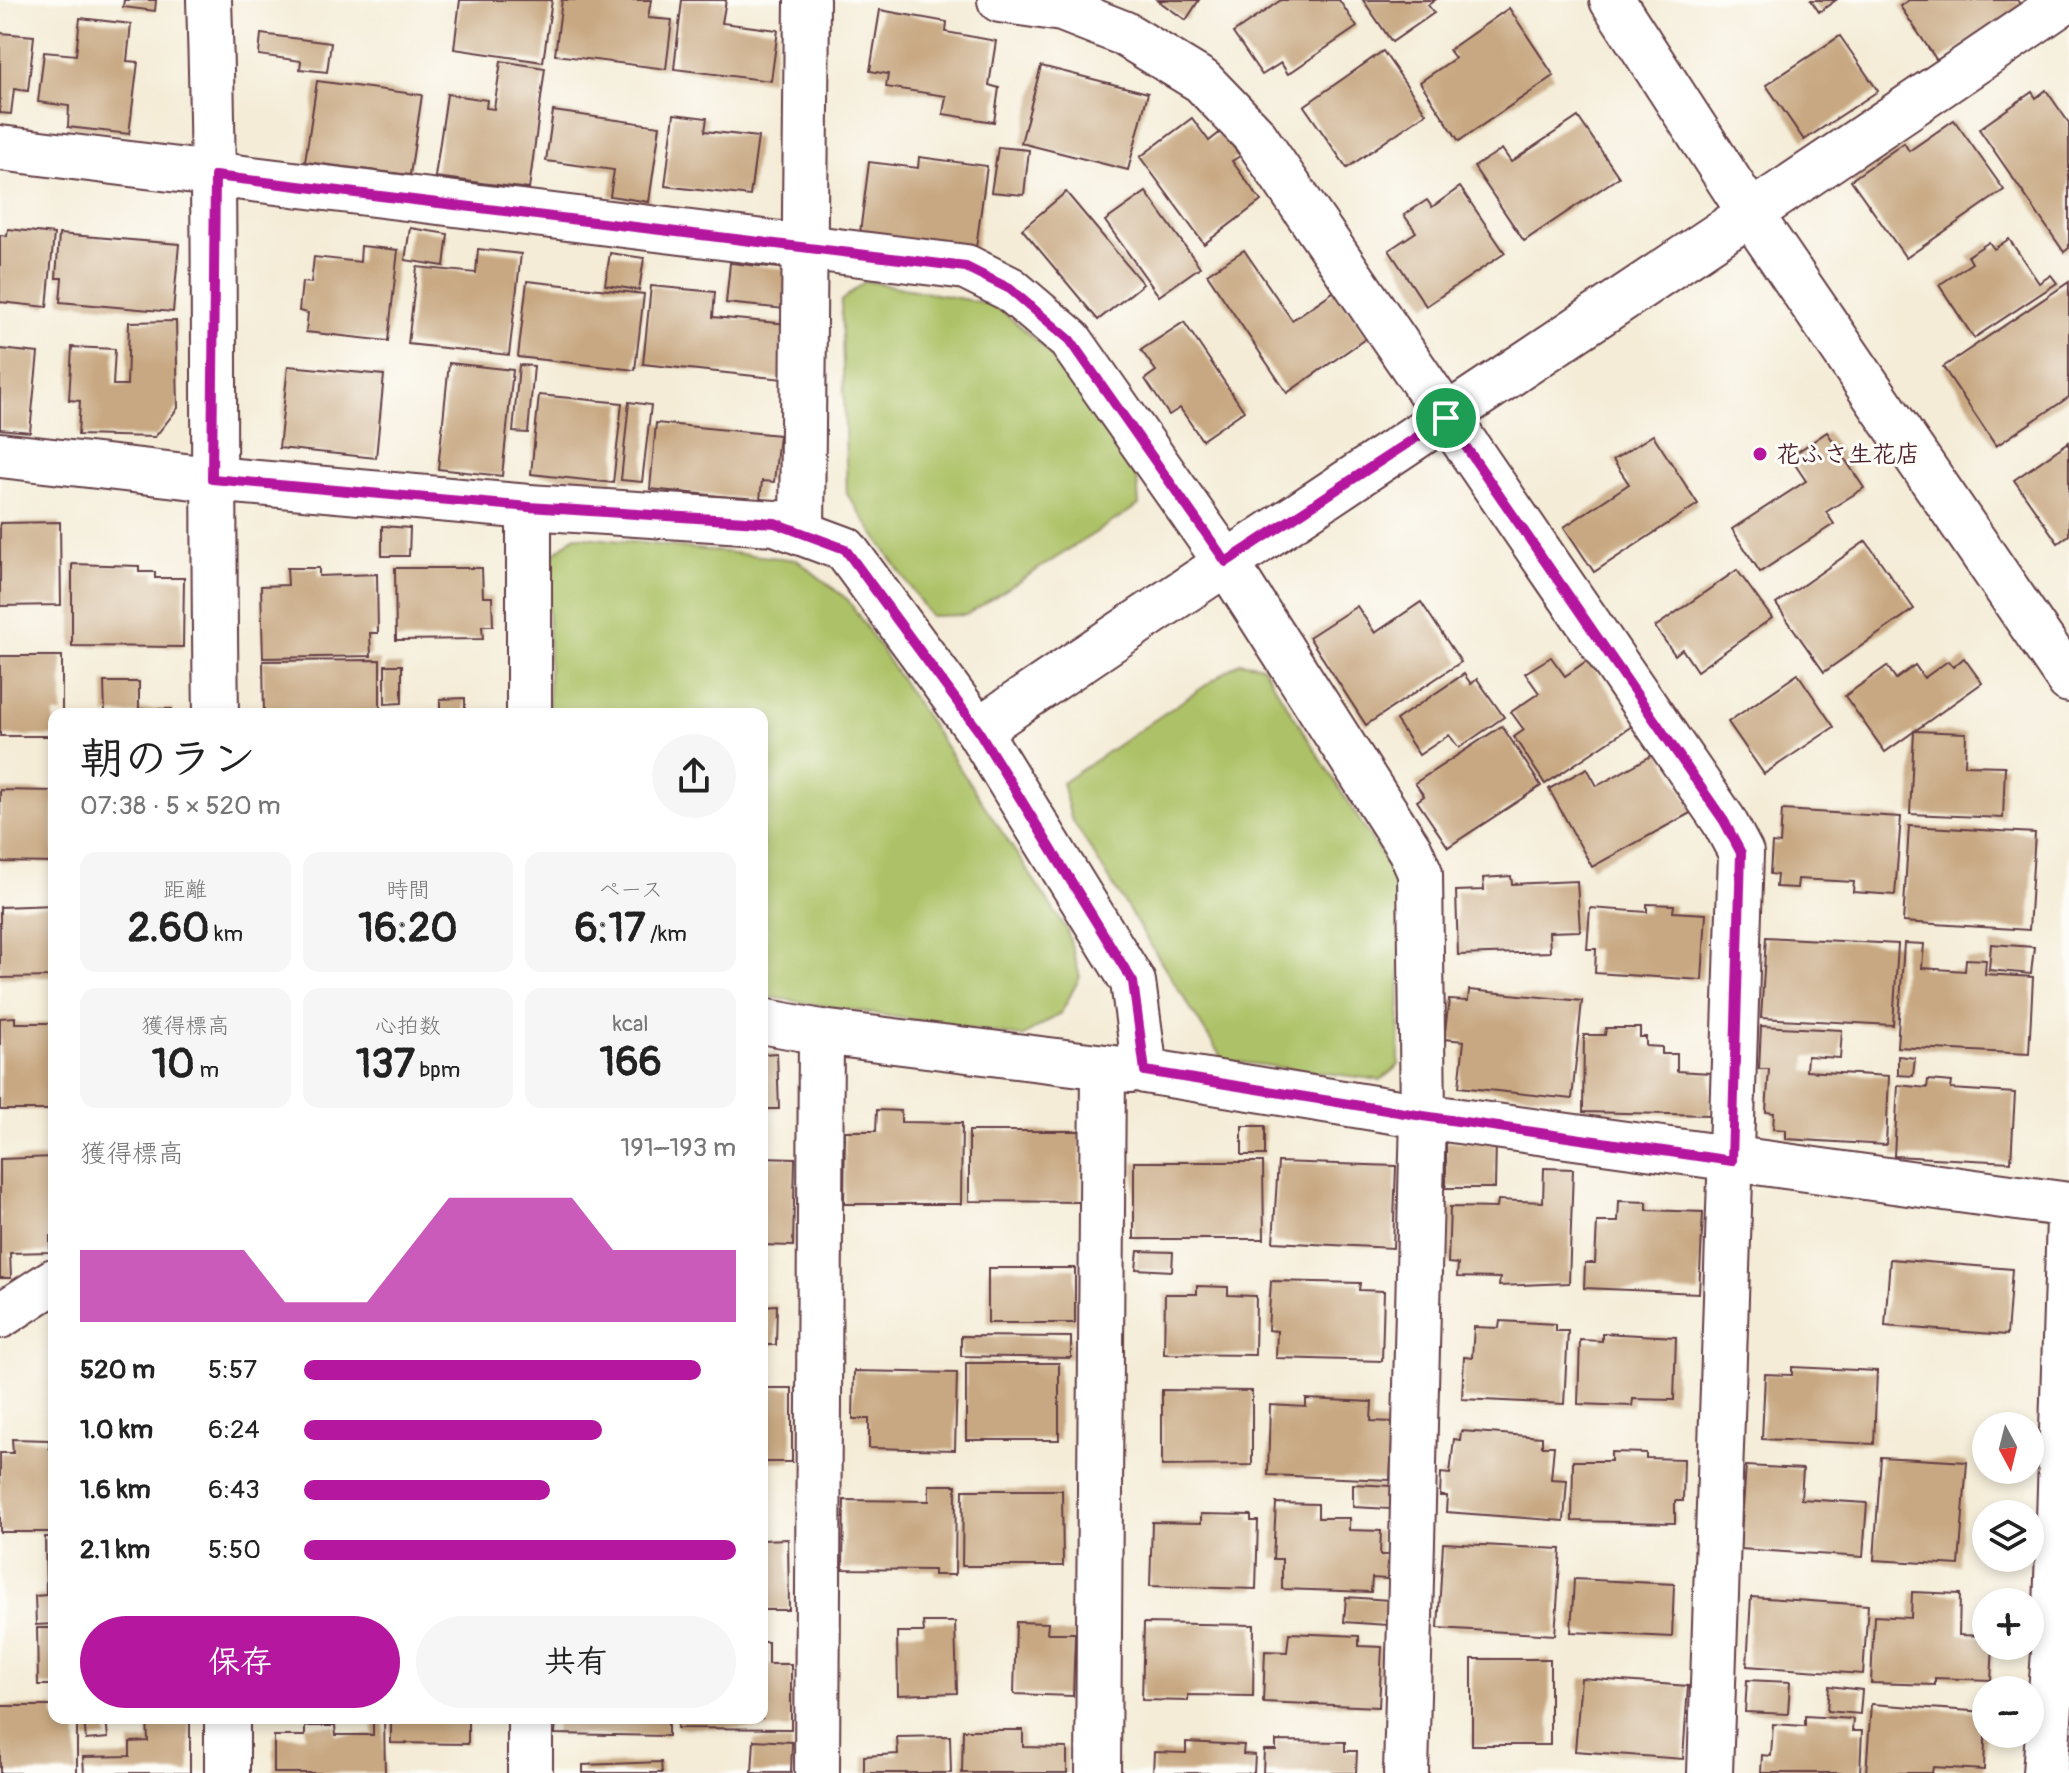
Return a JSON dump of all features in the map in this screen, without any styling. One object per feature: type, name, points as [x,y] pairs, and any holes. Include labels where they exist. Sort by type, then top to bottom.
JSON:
[{"type":"street","points":[[209,0],[215,176],[212,479],[216,708]]},
{"type":"street","points":[[802,533],[807,0]]},
{"type":"street","points":[[1000,0],[1062,9],[1123,33],[1202,81],[1254,135],[1724,821],[1741,853],[1710,1773]]},
{"type":"street","points":[[1612,0],[1752,216],[2069,680]]},
{"type":"street","points":[[978,730],[1226,562],[1752,216],[2067,2]]},
{"type":"street","points":[[0,148],[966,267],[1010,289],[1070,340],[1226,562],[1410,850],[1420,873],[1423,1116],[1406,1773]]},
{"type":"street","points":[[0,455],[212,479],[529,507],[775,523],[845,549],[978,730],[1133,982],[1124,1069],[1098,1773]]},
{"type":"street","points":[[529,507],[529,708]]},
{"type":"street","points":[[768,1022],[821,1032],[1124,1069],[1732,1161],[2069,1205]]},
{"type":"street","points":[[817,1773],[821,1032]]},
{"type":"street","points":[[2045,1773],[2062,1640],[2069,1219]]},
{"type":"street","points":[[0,1316],[48,1285]]},
{"type":"street","points":[[227,1724],[227,1773]]},
{"type":"street","points":[[530,1724],[530,1773]]},
{"type":"green space","points":[[865,281],[995,305],[1045,348],[1137,479],[1139,505],[966,615],[930,616],[847,494],[841,301]]},
{"type":"green space","points":[[575,536],[797,560],[848,600],[1067,930],[1080,977],[1061,1013],[1022,1037],[768,997],[768,708],[549,708],[548,559]]},
{"type":"green space","points":[[1240,662],[1262,666],[1401,886],[1399,1065],[1381,1080],[1223,1060],[1071,818],[1062,783]]},
{"type":"building","points":[[124,0],[156,0],[155,11],[123,7]]},
{"type":"building","points":[[460,0],[552,0],[543,62],[454,49]]},
{"type":"building","points":[[562,0],[651,0],[648,18],[672,20],[666,69],[555,55]]},
{"type":"building","points":[[682,0],[726,0],[722,23],[778,30],[771,81],[674,69]]},
{"type":"building","points":[[1157,0],[1199,0],[1186,20]]},
{"type":"building","points":[[1281,0],[1339,0],[1357,27],[1288,74],[1281,63],[1262,75],[1233,33]]},
{"type":"building","points":[[1363,0],[1435,0],[1428,5],[1434,13],[1392,42]]},
{"type":"building","points":[[1811,0],[1836,0],[1819,12]]},
{"type":"building","points":[[1909,0],[2017,0],[2022,7],[1938,62],[1900,6]]},
{"type":"building","points":[[1509,8],[1554,76],[1459,141],[1420,82],[1455,58],[1449,50]]},
{"type":"building","points":[[880,10],[947,22],[946,32],[996,41],[989,85],[999,88],[994,122],[943,114],[946,96],[886,87],[888,74],[870,71]]},
{"type":"building","points":[[80,18],[131,24],[127,61],[138,62],[129,134],[68,127],[69,106],[38,102],[44,52],[76,55]]},
{"type":"building","points":[[0,33],[34,36],[28,91],[14,89],[11,114],[0,113]]},
{"type":"building","points":[[261,34],[331,43],[327,72],[300,69],[301,61],[259,55]]},
{"type":"building","points":[[1840,36],[1878,91],[1804,140],[1766,85]]},
{"type":"building","points":[[1383,51],[1426,113],[1347,168],[1304,106]]},
{"type":"building","points":[[501,61],[545,68],[529,189],[435,177],[447,94],[487,100],[486,108],[494,109]]},
{"type":"building","points":[[1041,66],[1148,93],[1128,170],[1021,143]]},
{"type":"building","points":[[317,81],[422,95],[410,175],[305,162]]},
{"type":"building","points":[[2046,90],[2069,123],[2069,248],[2064,252],[1979,129],[2032,92],[2036,98]]},
{"type":"building","points":[[553,111],[660,126],[649,202],[610,196],[614,170],[546,161]]},
{"type":"building","points":[[674,114],[707,118],[705,131],[758,137],[750,196],[665,186]]},
{"type":"building","points":[[1578,117],[1619,177],[1524,241],[1474,167],[1502,149],[1511,162]]},
{"type":"building","points":[[1192,118],[1209,141],[1222,131],[1240,156],[1232,161],[1261,201],[1204,244],[1140,157]]},
{"type":"building","points":[[1954,120],[2004,190],[1906,258],[1851,180],[1904,143],[1909,151]]},
{"type":"building","points":[[998,147],[1029,150],[1024,195],[991,192]]},
{"type":"building","points":[[919,157],[987,166],[976,248],[860,233],[869,162],[918,168]]},
{"type":"building","points":[[1460,187],[1505,253],[1426,306],[1389,250],[1416,232],[1404,215],[1427,200],[1432,207]]},
{"type":"building","points":[[1066,192],[1143,284],[1098,320],[1022,229]]},
{"type":"building","points":[[1146,192],[1200,267],[1159,296],[1105,221]]},
{"type":"building","points":[[410,228],[448,234],[444,266],[405,260]]},
{"type":"building","points":[[8,229],[54,234],[47,307],[0,302],[0,235],[7,236]]},
{"type":"building","points":[[59,234],[179,244],[173,312],[60,302],[62,278],[56,278]]},
{"type":"building","points":[[2009,239],[2039,283],[2051,275],[2057,283],[1974,338],[1939,285],[1972,263],[1968,256],[1989,242],[1994,249]]},
{"type":"building","points":[[361,246],[398,250],[388,341],[306,332],[308,313],[299,311],[302,282],[311,283],[314,257],[360,262]]},
{"type":"building","points":[[478,249],[521,254],[509,355],[408,344],[417,267],[476,273]]},
{"type":"building","points":[[1244,250],[1292,320],[1336,290],[1368,337],[1287,393],[1207,274]]},
{"type":"building","points":[[610,253],[644,258],[639,290],[605,285]]},
{"type":"building","points":[[730,263],[789,269],[785,309],[726,303]]},
{"type":"building","points":[[527,281],[644,294],[635,370],[518,357]]},
{"type":"building","points":[[2069,282],[2069,397],[1996,446],[1943,367]]},
{"type":"building","points":[[651,286],[715,292],[713,317],[788,324],[783,379],[643,364]]},
{"type":"building","points":[[176,321],[178,408],[155,437],[78,435],[80,401],[69,400],[72,347],[115,349],[113,385],[127,385],[129,322]]},
{"type":"building","points":[[1184,322],[1244,411],[1202,440],[1180,408],[1169,415],[1145,379],[1156,371],[1141,350]]},
{"type":"building","points":[[0,349],[38,353],[30,432],[0,429]]},
{"type":"building","points":[[449,363],[513,370],[502,476],[438,469]]},
{"type":"building","points":[[519,365],[534,366],[528,433],[513,432]]},
{"type":"building","points":[[288,366],[384,375],[376,458],[279,448]]},
{"type":"building","points":[[539,395],[622,403],[613,483],[531,474]]},
{"type":"building","points":[[629,402],[651,405],[642,482],[621,480]]},
{"type":"building","points":[[656,423],[779,435],[774,482],[762,481],[760,500],[650,489]]},
{"type":"building","points":[[1827,432],[1864,488],[1826,512],[1834,524],[1760,572],[1732,529],[1806,481],[1790,457]]},
{"type":"building","points":[[1653,435],[1698,504],[1594,572],[1564,527],[1629,484],[1613,460]]},
{"type":"building","points":[[2069,442],[2069,535],[2058,543],[2014,480]]},
{"type":"building","points":[[60,522],[61,605],[0,606],[0,523]]},
{"type":"building","points":[[382,526],[410,528],[409,556],[382,556]]},
{"type":"building","points":[[1866,541],[1914,609],[1824,672],[1776,604]]},
{"type":"building","points":[[72,564],[139,566],[139,572],[155,572],[155,578],[184,578],[183,647],[72,646]]},
{"type":"building","points":[[287,568],[319,568],[319,576],[377,574],[378,633],[370,633],[371,656],[263,658],[261,586],[288,585]]},
{"type":"building","points":[[395,568],[482,568],[483,597],[492,597],[493,626],[482,626],[483,639],[396,640]]},
{"type":"building","points":[[1737,570],[1772,618],[1697,671],[1682,649],[1675,655],[1655,627]]},
{"type":"building","points":[[1421,602],[1461,662],[1366,725],[1309,637],[1357,606],[1375,633]]},
{"type":"building","points":[[0,656],[62,656],[62,708],[48,708],[48,736],[0,736]]},
{"type":"building","points":[[1551,657],[1565,676],[1588,660],[1632,726],[1545,784],[1514,737],[1524,730],[1511,712],[1539,693],[1525,673]]},
{"type":"building","points":[[1964,658],[1982,683],[1885,752],[1845,696],[1887,666],[1896,679],[1915,665],[1924,678],[1948,661],[1953,667]]},
{"type":"building","points":[[380,660],[380,708],[264,708],[263,661]]},
{"type":"building","points":[[385,665],[402,665],[402,703],[385,704]]},
{"type":"building","points":[[1464,674],[1471,684],[1477,679],[1504,717],[1459,748],[1449,735],[1419,755],[1396,720]]},
{"type":"building","points":[[1798,674],[1834,727],[1764,774],[1728,722]]},
{"type":"building","points":[[104,682],[139,682],[139,708],[105,708]]},
{"type":"building","points":[[465,698],[465,708],[440,708],[440,699]]},
{"type":"building","points":[[1502,726],[1541,786],[1448,847],[1417,801],[1424,796],[1415,783]]},
{"type":"building","points":[[1914,731],[1966,733],[1965,765],[2005,766],[2003,818],[1910,814]]},
{"type":"building","points":[[1660,751],[1694,811],[1592,867],[1549,789],[1587,768],[1597,786]]},
{"type":"building","points":[[0,790],[48,791],[48,863],[0,862]]},
{"type":"building","points":[[1782,810],[1901,817],[1895,895],[1853,892],[1854,882],[1798,879],[1797,888],[1776,887],[1777,875],[1770,874],[1772,843],[1780,844]]},
{"type":"building","points":[[1909,826],[2035,833],[2029,930],[1903,922]]},
{"type":"building","points":[[1511,876],[1512,884],[1577,881],[1580,931],[1549,932],[1550,952],[1458,955],[1456,891],[1484,890],[1483,878]]},
{"type":"building","points":[[1647,904],[1674,905],[1673,912],[1706,914],[1702,980],[1595,973],[1596,949],[1587,949],[1590,908],[1647,912]]},
{"type":"building","points":[[48,905],[48,977],[0,978],[0,907]]},
{"type":"building","points":[[1766,937],[1898,944],[1893,1025],[1761,1018]]},
{"type":"building","points":[[1904,943],[1924,944],[1922,968],[1965,971],[1966,959],[1986,960],[1985,974],[2033,977],[2029,1054],[1897,1047]]},
{"type":"building","points":[[1991,944],[2034,947],[2031,974],[1989,970]]},
{"type":"building","points":[[1469,990],[1582,1001],[1572,1099],[1459,1087],[1464,1041],[1444,1039],[1449,1000],[1468,1001]]},
{"type":"building","points":[[15,1017],[15,1023],[48,1023],[48,1110],[0,1110],[0,1018]]},
{"type":"building","points":[[1761,1026],[1842,1030],[1840,1058],[1807,1056],[1806,1071],[1889,1076],[1886,1145],[1786,1139],[1786,1130],[1773,1129],[1774,1113],[1766,1112],[1769,1069],[1759,1069]]},
{"type":"building","points":[[1606,1028],[1640,1028],[1640,1037],[1646,1037],[1646,1046],[1662,1047],[1662,1054],[1677,1054],[1677,1071],[1711,1073],[1710,1115],[1583,1112],[1584,1035],[1605,1035]]},
{"type":"building","points":[[777,1053],[779,1109],[768,1109],[768,1054]]},
{"type":"building","points":[[1898,1056],[1915,1058],[1913,1076],[1898,1075]]},
{"type":"building","points":[[1928,1080],[1952,1082],[1951,1089],[2015,1093],[2011,1162],[1894,1156],[1898,1085],[1927,1088]]},
{"type":"building","points":[[877,1110],[901,1111],[901,1122],[962,1123],[961,1204],[844,1204],[845,1131],[876,1131]]},
{"type":"building","points":[[1242,1126],[1265,1126],[1265,1155],[1242,1155]]},
{"type":"building","points":[[969,1131],[1081,1131],[1080,1202],[969,1201]]},
{"type":"building","points":[[1496,1141],[1495,1188],[1446,1188],[1446,1142]]},
{"type":"building","points":[[48,1157],[48,1252],[10,1253],[11,1278],[0,1278],[0,1159]]},
{"type":"building","points":[[768,1157],[795,1158],[793,1246],[768,1245]]},
{"type":"building","points":[[1134,1162],[1263,1162],[1264,1239],[1134,1239]]},
{"type":"building","points":[[1278,1162],[1396,1166],[1393,1248],[1273,1242]]},
{"type":"building","points":[[1544,1168],[1573,1169],[1569,1283],[1499,1286],[1500,1278],[1457,1277],[1458,1264],[1448,1263],[1450,1207],[1497,1208],[1498,1200],[1543,1202]]},
{"type":"building","points":[[1619,1201],[1647,1202],[1647,1210],[1703,1212],[1699,1293],[1584,1288],[1585,1263],[1595,1263],[1597,1222],[1618,1222]]},
{"type":"building","points":[[1138,1251],[1173,1252],[1172,1271],[1136,1269]]},
{"type":"building","points":[[1890,1259],[2012,1269],[2007,1335],[1885,1326]]},
{"type":"building","points":[[988,1268],[1075,1268],[1075,1323],[988,1323]]},
{"type":"building","points":[[1271,1281],[1360,1283],[1359,1290],[1384,1291],[1382,1361],[1276,1358],[1277,1331],[1268,1330]]},
{"type":"building","points":[[1197,1286],[1228,1287],[1228,1295],[1256,1296],[1255,1355],[1164,1354],[1165,1294],[1197,1294]]},
{"type":"building","points":[[777,1305],[776,1345],[768,1345],[768,1306]]},
{"type":"building","points":[[1500,1321],[1556,1324],[1556,1331],[1568,1331],[1564,1404],[1462,1399],[1464,1357],[1472,1358],[1474,1327],[1499,1328]]},
{"type":"building","points":[[1602,1333],[1676,1337],[1674,1400],[1633,1399],[1632,1406],[1578,1404],[1580,1340],[1602,1341]]},
{"type":"building","points":[[961,1336],[1071,1337],[1071,1358],[961,1356]]},
{"type":"building","points":[[966,1363],[1059,1363],[1059,1440],[966,1440]]},
{"type":"building","points":[[1792,1367],[1877,1371],[1874,1444],[1762,1439],[1765,1374],[1792,1375]]},
{"type":"building","points":[[854,1371],[957,1373],[955,1450],[869,1448],[869,1419],[853,1419]]},
{"type":"building","points":[[768,1388],[792,1388],[792,1462],[768,1462]]},
{"type":"building","points":[[1162,1390],[1252,1391],[1252,1465],[1162,1466]]},
{"type":"building","points":[[1306,1399],[1372,1402],[1371,1421],[1393,1422],[1390,1480],[1268,1475],[1270,1405],[1306,1407]]},
{"type":"building","points":[[1461,1431],[1542,1437],[1542,1446],[1554,1446],[1551,1479],[1567,1480],[1564,1521],[1446,1512],[1447,1496],[1440,1496],[1441,1473],[1450,1474],[1454,1439],[1460,1440]]},
{"type":"building","points":[[12,1439],[48,1440],[48,1532],[0,1532],[0,1453],[13,1453]]},
{"type":"building","points":[[1611,1452],[1646,1453],[1646,1458],[1684,1459],[1683,1501],[1675,1501],[1675,1523],[1572,1521],[1573,1461],[1611,1461]]},
{"type":"building","points":[[1881,1457],[1967,1462],[1959,1565],[1874,1560]]},
{"type":"building","points":[[1746,1466],[1803,1469],[1801,1499],[1867,1503],[1863,1557],[1740,1549]]},
{"type":"building","points":[[1353,1484],[1391,1486],[1390,1509],[1353,1507]]},
{"type":"building","points":[[929,1485],[956,1485],[955,1575],[934,1575],[934,1570],[843,1569],[844,1500],[929,1501]]},
{"type":"building","points":[[963,1490],[1062,1490],[1063,1566],[962,1566]]},
{"type":"building","points":[[1276,1503],[1318,1504],[1318,1518],[1349,1518],[1349,1530],[1381,1531],[1380,1555],[1388,1555],[1387,1579],[1372,1578],[1371,1592],[1282,1589],[1282,1559],[1273,1559]]},
{"type":"building","points":[[1201,1514],[1251,1515],[1251,1521],[1258,1521],[1256,1589],[1150,1586],[1152,1522],[1201,1523]]},
{"type":"building","points":[[45,1537],[48,1537],[48,1624],[36,1625],[35,1596],[46,1595]]},
{"type":"building","points":[[788,1539],[789,1610],[768,1610],[768,1540]]},
{"type":"building","points":[[1443,1543],[1561,1549],[1555,1635],[1438,1628]]},
{"type":"building","points":[[1574,1579],[1674,1584],[1672,1637],[1571,1632]]},
{"type":"building","points":[[1912,1592],[1960,1594],[1959,1635],[1972,1635],[1972,1660],[1992,1660],[1991,1676],[1972,1676],[1972,1679],[1935,1678],[1935,1685],[1871,1683],[1874,1616],[1911,1618]]},
{"type":"building","points":[[1346,1597],[1389,1600],[1387,1625],[1344,1622]]},
{"type":"building","points":[[1751,1597],[1868,1605],[1863,1674],[1747,1666]]},
{"type":"building","points":[[923,1622],[955,1622],[957,1693],[898,1695],[897,1632],[924,1632]]},
{"type":"building","points":[[1016,1622],[1048,1623],[1047,1633],[1075,1633],[1073,1696],[1014,1694]]},
{"type":"building","points":[[1144,1623],[1254,1625],[1253,1696],[1188,1695],[1188,1701],[1142,1700]]},
{"type":"building","points":[[37,1628],[48,1628],[48,1685],[38,1685]]},
{"type":"building","points":[[1289,1633],[1359,1636],[1359,1646],[1382,1647],[1379,1707],[1263,1702],[1265,1651],[1287,1652]]},
{"type":"building","points":[[1472,1659],[1550,1659],[1550,1745],[1472,1745]]},
{"type":"building","points":[[768,1664],[791,1664],[791,1729],[677,1728],[677,1724],[768,1724]]},
{"type":"building","points":[[1581,1678],[1688,1686],[1683,1759],[1575,1751]]},
{"type":"building","points":[[1747,1680],[1790,1682],[1788,1714],[1745,1712]]},
{"type":"building","points":[[1829,1686],[1862,1690],[1860,1714],[1827,1711]]},
{"type":"building","points":[[1871,1704],[1972,1711],[1972,1748],[1985,1748],[1984,1770],[1933,1767],[1932,1773],[1866,1773]]},
{"type":"building","points":[[0,1706],[48,1706],[48,1724],[77,1724],[77,1773],[0,1773]]},
{"type":"building","points":[[1805,1716],[1853,1719],[1852,1731],[1862,1731],[1860,1773],[1761,1773],[1762,1755],[1771,1756],[1773,1724],[1805,1726]]},
{"type":"building","points":[[85,1724],[107,1724],[108,1738],[86,1740]]},
{"type":"building","points":[[147,1724],[190,1724],[190,1773],[84,1773],[83,1757],[130,1756],[130,1742],[148,1741]]},
{"type":"building","points":[[373,1724],[384,1724],[385,1773],[274,1773],[274,1736],[305,1736],[305,1726],[335,1726],[336,1735],[373,1735]]},
{"type":"building","points":[[391,1724],[468,1724],[468,1744],[391,1743]]},
{"type":"building","points":[[556,1724],[668,1724],[668,1736],[555,1734]]},
{"type":"building","points":[[963,1730],[1023,1730],[1023,1747],[1067,1748],[1067,1773],[962,1773]]},
{"type":"building","points":[[950,1736],[951,1773],[864,1773],[864,1756],[898,1754],[897,1737]]},
{"type":"building","points":[[754,1740],[792,1742],[791,1773],[752,1773]]},
{"type":"building","points":[[1276,1741],[1345,1742],[1345,1751],[1357,1751],[1356,1773],[1263,1773],[1264,1750],[1276,1750]]},
{"type":"building","points":[[1186,1742],[1244,1745],[1243,1754],[1255,1755],[1254,1773],[1153,1773],[1154,1752],[1186,1753]]},
{"type":"building","points":[[661,1762],[662,1773],[583,1773],[583,1765]]},
{"type":"place","name":"花ふさ生花店","points":[[1760,454]]},
{"type":"route","points":[[215,176],[966,267],[1010,289],[1070,340],[1226,562],[1446,418],[1724,821],[1741,853],[1732,1161],[1145,1071],[1133,982],[978,730],[845,549],[775,523],[529,507],[212,479],[215,176]]}]
